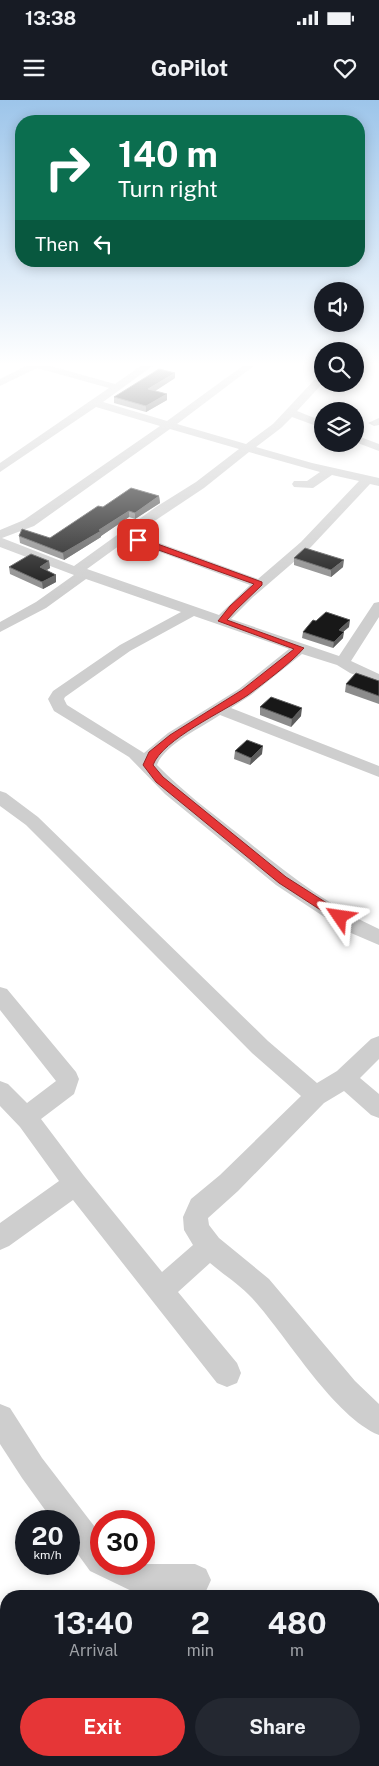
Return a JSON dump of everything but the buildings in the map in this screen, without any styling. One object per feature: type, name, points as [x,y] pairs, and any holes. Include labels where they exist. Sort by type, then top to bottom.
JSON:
[{"type":"street","points":[[0,468],[37,443]]},
{"type":"street","points":[[1,542],[144,443]]},
{"type":"street","points":[[233,443],[330,471],[373,481]]},
{"type":"street","points":[[0,628],[48,601],[125,535],[200,486],[254,443]]},
{"type":"street","points":[[366,443],[379,448]]},
{"type":"street","points":[[298,484],[309,486],[330,471]]},
{"type":"street","points":[[222,621],[239,602],[297,553],[323,527],[339,507],[373,481]]},
{"type":"street","points":[[125,535],[259,584]]},
{"type":"street","points":[[1,542],[36,558],[342,662],[354,670],[379,680]]},
{"type":"street","points":[[342,662],[370,633],[379,606]]},
{"type":"street","points":[[191,612],[103,662],[70,685],[56,699],[60,708],[135,754],[172,790],[282,880],[351,925],[379,938]]},
{"type":"street","points":[[148,765],[152,754],[174,737],[245,692],[300,648]]},
{"type":"street","points":[[219,709],[379,772]]},
{"type":"street","points":[[0,797],[32,821],[65,852],[260,1047],[316,1096]]},
{"type":"street","points":[[0,995],[68,1079],[66,1087],[28,1115],[28,1120]]},
{"type":"street","points":[[379,1045],[345,1078],[316,1096],[229,1183],[200,1206],[195,1217],[197,1230],[210,1246],[260,1288],[345,1391],[364,1410],[379,1421]]},
{"type":"street","points":[[345,1078],[379,1108]]},
{"type":"street","points":[[0,1091],[28,1120],[75,1184],[227,1373]]},
{"type":"street","points":[[0,1238],[75,1184]]},
{"type":"street","points":[[161,1290],[210,1246]]},
{"type":"street","points":[[0,1418],[32,1468],[90,1545]]},
{"type":"street","points":[[131,1575],[143,1581],[195,1580]]},
{"type":"route","points":[[138,540],[259,584],[222,621],[300,648],[245,692],[193,723],[174,737],[152,754],[148,765],[159,780],[238,846],[282,880],[340,917]]}]
